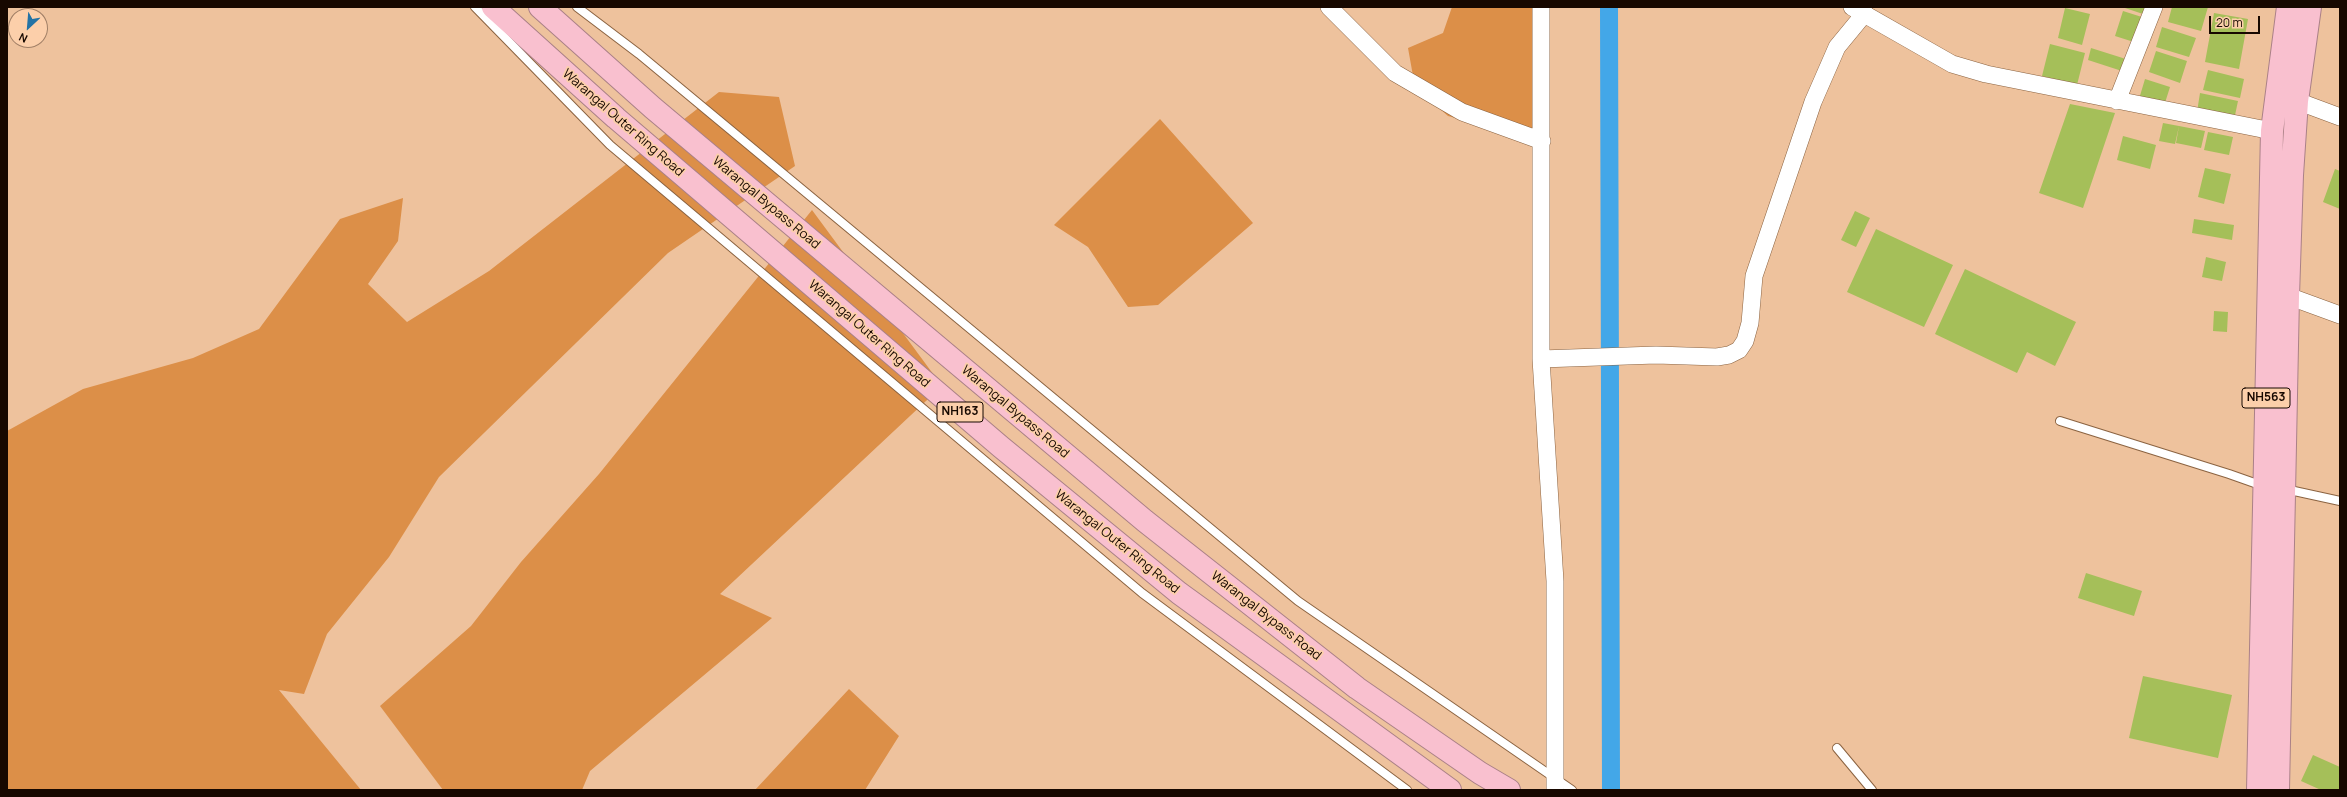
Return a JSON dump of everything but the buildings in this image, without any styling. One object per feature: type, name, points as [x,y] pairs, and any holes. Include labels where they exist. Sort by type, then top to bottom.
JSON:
[{"type":"highway","name":"Warangal Outer Ring Road","points":[[493,7],[652,149],[1000,447],[1172,588],[1450,790]]},
{"type":"highway","name":"Warangal Bypass Road","points":[[540,7],[653,108],[1145,521],[1357,688],[1480,773],[1509,790]]},
{"type":"highway","name":"NH563","points":[[2258,790],[2272,131],[2288,7]]},
{"type":"highway","name":"NH563","points":[[2278,790],[2288,296],[2298,101],[2310,7]]},
{"type":"street","points":[[1329,7],[1395,73],[1462,112],[1542,140]]},
{"type":"street","points":[[1541,7],[1542,140],[1540,359],[1554,581],[1555,785]]},
{"type":"street","points":[[2117,101],[2154,7]]},
{"type":"street","points":[[1540,359],[1656,355],[1717,357],[1729,355],[1739,350],[1745,341],[1750,323],[1754,276],[1813,102],[1837,47],[1858,10],[1952,64],[1986,74],[2272,131]]},
{"type":"street","points":[[2298,101],[2340,117]]},
{"type":"street","points":[[2288,296],[2340,315]]},
{"type":"lane","points":[[475,7],[610,145],[1142,593],[1407,790]]},
{"type":"lane","points":[[577,7],[639,54],[1298,602],[1555,785],[1572,790]]},
{"type":"lane","points":[[2060,421],[2229,474],[2264,487]]},
{"type":"lane","points":[[2285,489],[2340,501]]},
{"type":"lane","points":[[1837,748],[1872,790]]},
{"type":"shaded area","points":[[1452,7],[1534,7],[1532,133],[1509,132],[1448,116],[1415,87],[1408,48],[1443,33]]},
{"type":"shaded area","points":[[719,92],[779,97],[795,166],[668,253],[439,477],[389,557],[327,634],[304,694],[279,690],[361,790],[7,790],[7,431],[83,389],[193,358],[259,329],[340,219],[403,198],[398,241],[368,284],[407,322],[489,271]]},
{"type":"shaded area","points":[[1160,119],[1253,223],[1158,305],[1128,307],[1088,247],[1054,225]]},
{"type":"shaded area","points":[[812,210],[942,386],[720,594],[772,618],[590,771],[582,790],[443,790],[380,706],[471,626],[521,562],[599,474]]},
{"type":"shaded area","points":[[849,689],[899,736],[865,790],[755,790]]},
{"type":"waterway","points":[[1609,7],[1611,790]]}]
